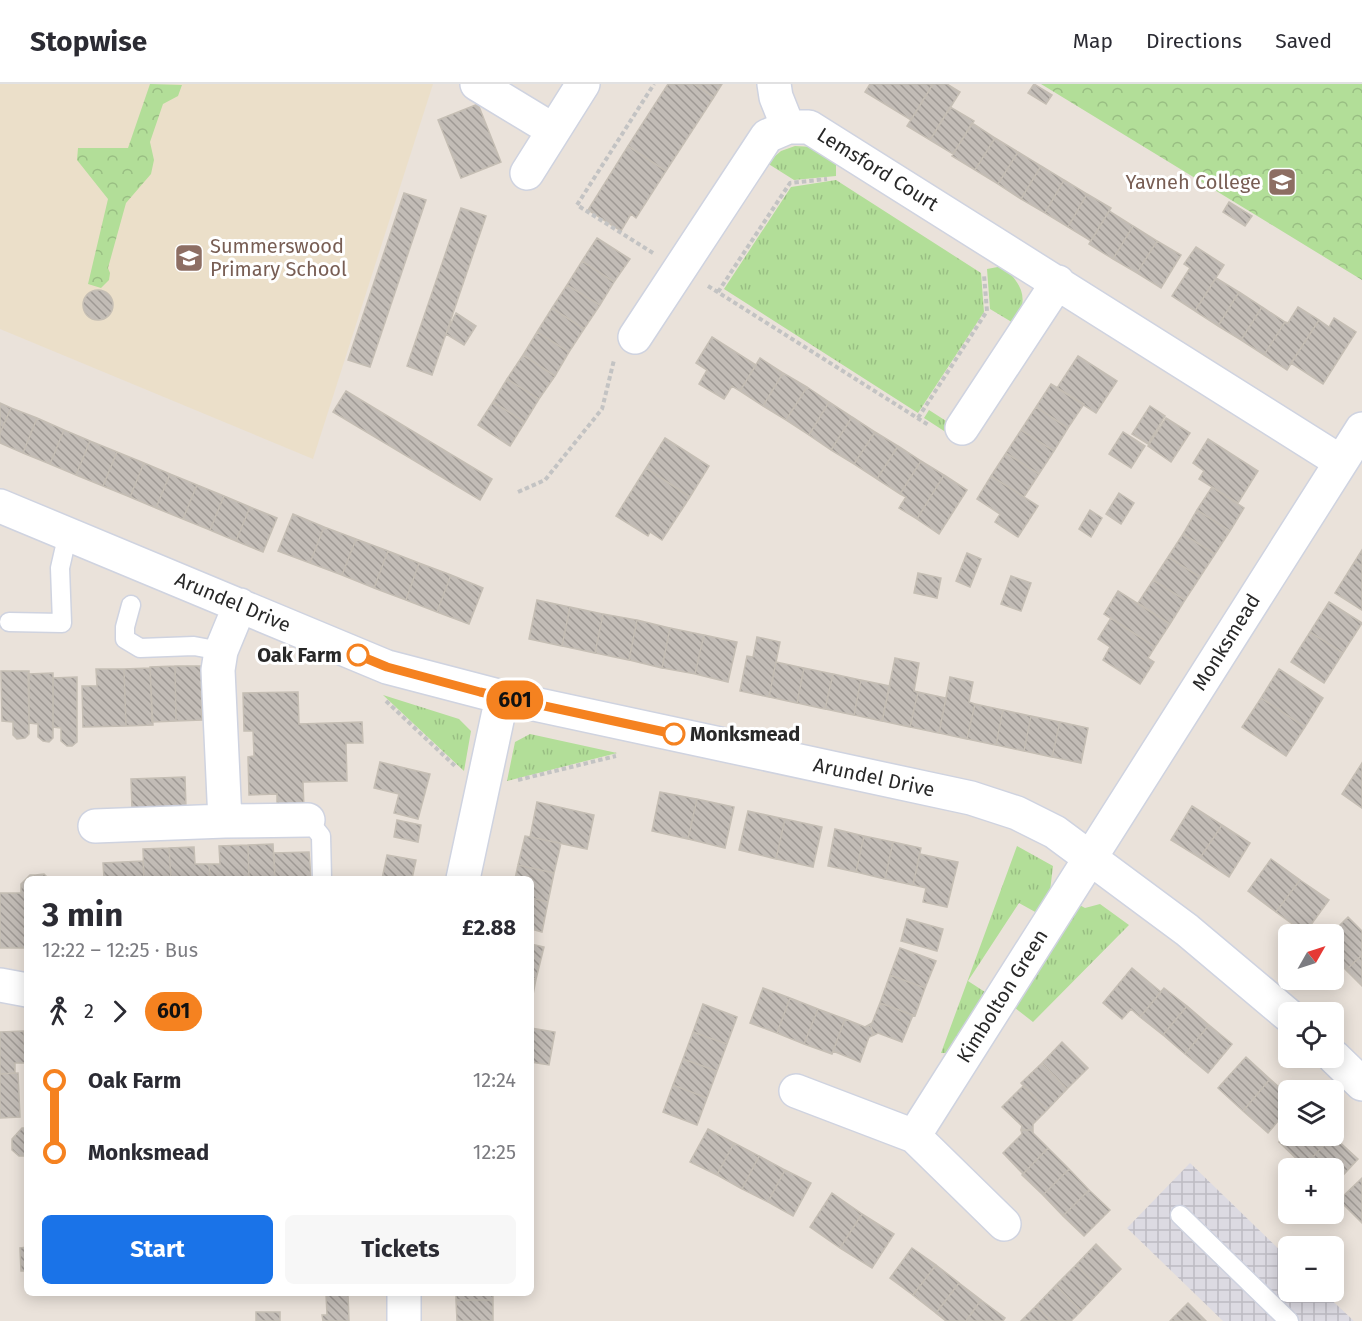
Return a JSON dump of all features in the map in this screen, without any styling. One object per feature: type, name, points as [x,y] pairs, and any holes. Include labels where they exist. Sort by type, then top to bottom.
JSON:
[{"type":"street","points":[[477,84],[553,130]]},
{"type":"street","points":[[527,173],[583,84]]},
{"type":"street","points":[[635,337],[767,136],[788,127],[776,97],[774,84]]},
{"type":"street","name":"Lemsford Court","points":[[788,127],[809,127],[827,137],[1341,462]]},
{"type":"street","points":[[949,429],[1058,282]]},
{"type":"street","name":"Monksmead","points":[[1090,856],[1362,429]]},
{"type":"street","name":"Arundel Drive","points":[[0,506],[387,667],[502,697],[971,798],[1017,813],[1056,832],[1090,856],[1187,930],[1278,1007]]},
{"type":"street","points":[[225,821],[218,670],[221,651],[240,605]]},
{"type":"street","points":[[464,876],[502,697]]},
{"type":"street","points":[[95,826],[308,820]]},
{"type":"street","name":"Kimbolton Green","points":[[914,1136],[1090,856]]},
{"type":"street","points":[[0,985],[24,989]]},
{"type":"street","points":[[1344,1067],[1362,1084]]},
{"type":"street","points":[[796,1091],[914,1136],[1004,1224]]},
{"type":"street","points":[[404,1296],[404,1321]]},
{"type":"lane","points":[[9,622],[62,623],[60,568],[68,533]]},
{"type":"lane","points":[[131,605],[125,627],[125,639],[140,648],[194,646],[221,651]]},
{"type":"lane","points":[[308,820],[321,836],[322,876]]},
{"type":"lane","points":[[1180,1215],[1289,1321]]},
{"type":"path","points":[[654,84],[577,205],[918,418],[949,429]]},
{"type":"path","points":[[718,292],[790,183],[837,178]]},
{"type":"path","points":[[918,418],[987,310],[984,272]]},
{"type":"path","points":[[518,492],[545,480],[602,409],[619,344],[635,337]]},
{"type":"shaded area","name":"Summerswood Primary School","points":[[0,84],[433,84],[313,459],[0,329]]},
{"type":"shaded area","points":[[1190,1163],[1278,1248],[1278,1302],[1334,1302],[1354,1321],[1223,1321],[1127,1228]]},
{"type":"green space","points":[[150,84],[182,85],[178,96],[163,104],[150,142],[154,160],[151,174],[126,203],[108,268],[109,280],[101,288],[88,284],[108,199],[77,160],[78,148],[128,148]]},
{"type":"green space","name":"Yavneh College","points":[[1041,84],[1362,84],[1362,280]]},
{"type":"green space","points":[[795,146],[813,147],[836,160],[836,176],[794,180],[767,163],[781,151]]},
{"type":"green space","points":[[836,180],[981,273],[984,312],[918,413],[724,289],[791,187]]},
{"type":"green space","points":[[1003,266],[1022,293],[1022,307],[1015,324],[990,309],[987,269]]},
{"type":"green space","points":[[929,410],[971,437],[958,440],[924,418]]},
{"type":"green space","points":[[383,695],[459,719],[471,731],[464,771]]},
{"type":"green space","points":[[530,734],[617,753],[507,781],[515,742]]},
{"type":"green space","points":[[1017,846],[1053,866],[1050,891],[1037,913],[1019,903],[968,981],[985,992],[948,1053],[941,1053]]},
{"type":"green space","points":[[1074,902],[1085,908],[1100,904],[1129,925],[1033,1022],[1010,1004]]},
{"type":"building","points":[[668,84],[694,84],[714,97],[666,171],[628,146]]},
{"type":"building","points":[[694,84],[722,84],[714,97]]},
{"type":"building","points":[[870,84],[933,84],[911,120],[865,92]]},
{"type":"building","points":[[933,84],[947,84],[960,92],[930,140],[907,126]]},
{"type":"building","points":[[1034,84],[1052,95],[1046,104],[1028,93]]},
{"type":"building","points":[[478,104],[501,162],[461,178],[438,120]]},
{"type":"building","points":[[950,107],[974,121],[953,154],[930,140]]},
{"type":"building","points":[[972,123],[995,138],[975,170],[952,156]]},
{"type":"building","points":[[995,138],[1018,152],[998,184],[975,170]]},
{"type":"building","points":[[628,146],[666,171],[636,218],[631,214],[621,231],[588,210]]},
{"type":"building","points":[[1018,152],[1041,166],[1021,199],[998,184]]},
{"type":"building","points":[[1041,166],[1064,180],[1045,213],[1021,199]]},
{"type":"building","points":[[1064,180],[1087,194],[1068,227],[1045,213]]},
{"type":"building","points":[[404,193],[426,200],[370,367],[348,360]]},
{"type":"building","points":[[1087,194],[1111,208],[1091,241],[1068,227]]},
{"type":"building","points":[[1229,202],[1252,216],[1245,226],[1223,212]]},
{"type":"building","points":[[461,208],[486,216],[432,375],[407,366]]},
{"type":"building","points":[[1109,211],[1133,226],[1113,259],[1089,244]]},
{"type":"building","points":[[1133,226],[1157,241],[1137,273],[1113,259]]},
{"type":"building","points":[[597,238],[630,259],[614,282],[582,261]]},
{"type":"building","points":[[1157,241],[1181,255],[1161,288],[1137,273]]},
{"type":"building","points":[[1196,247],[1224,265],[1195,311],[1172,296],[1190,268],[1184,264]]},
{"type":"building","points":[[582,261],[614,282],[600,305],[567,285]]},
{"type":"building","points":[[1216,278],[1239,292],[1218,326],[1195,311]]},
{"type":"building","points":[[567,285],[600,305],[584,329],[552,308]]},
{"type":"building","points":[[98,290],[108,295],[113,305],[108,315],[98,320],[88,315],[83,305],[88,295]]},
{"type":"building","points":[[1239,292],[1262,307],[1241,340],[1218,326]]},
{"type":"building","points":[[1262,307],[1285,322],[1264,355],[1241,340]]},
{"type":"building","points":[[1298,307],[1319,320],[1287,370],[1264,355],[1285,322],[1288,323]]},
{"type":"building","points":[[552,308],[584,329],[569,352],[537,332]]},
{"type":"building","points":[[456,313],[476,326],[464,345],[446,334]]},
{"type":"building","points":[[1334,318],[1356,332],[1323,384],[1291,363],[1319,320],[1329,327]]},
{"type":"building","points":[[537,332],[569,352],[555,376],[523,355]]},
{"type":"building","points":[[712,337],[756,365],[740,391],[732,386],[724,399],[699,384],[707,370],[696,363]]},
{"type":"building","points":[[523,355],[555,376],[539,399],[507,379]]},
{"type":"building","points":[[1078,356],[1117,381],[1096,413],[1057,388]]},
{"type":"building","points":[[760,358],[783,373],[763,406],[740,391]]},
{"type":"building","points":[[783,373],[807,387],[786,420],[763,406]]},
{"type":"building","points":[[507,379],[539,399],[525,422],[493,402]]},
{"type":"building","points":[[1051,384],[1084,404],[1068,428],[1036,407]]},
{"type":"building","points":[[807,387],[829,402],[809,435],[786,420]]},
{"type":"building","points":[[346,391],[492,479],[480,500],[333,412]]},
{"type":"building","points":[[493,402],[525,422],[510,446],[478,425]]},
{"type":"building","points":[[829,402],[852,417],[831,450],[809,435]]},
{"type":"building","points":[[0,403],[11,408],[0,433]]},
{"type":"building","points":[[1150,406],[1165,416],[1148,444],[1132,434]]},
{"type":"building","points":[[1036,407],[1068,428],[1054,451],[1021,430]]},
{"type":"building","points":[[11,408],[37,418],[23,453],[0,443],[0,433]]},
{"type":"building","points":[[852,417],[875,432],[854,464],[831,450]]},
{"type":"building","points":[[37,418],[64,430],[50,464],[23,453]]},
{"type":"building","points":[[1166,418],[1190,433],[1171,462],[1148,446]]},
{"type":"building","points":[[64,430],[90,441],[76,475],[50,464]]},
{"type":"building","points":[[1021,430],[1054,451],[1039,474],[1006,453]]},
{"type":"building","points":[[875,432],[898,446],[877,479],[854,464]]},
{"type":"building","points":[[1123,432],[1145,446],[1131,468],[1109,454]]},
{"type":"building","points":[[665,438],[709,466],[690,497],[646,468]]},
{"type":"building","points":[[1208,439],[1258,471],[1238,503],[1199,479],[1204,471],[1193,463]]},
{"type":"building","points":[[90,441],[117,452],[103,486],[76,475]]},
{"type":"building","points":[[898,446],[921,461],[900,494],[877,479]]},
{"type":"building","points":[[117,452],[144,463],[130,497],[103,486]]},
{"type":"building","points":[[1006,453],[1039,474],[1024,497],[991,476]]},
{"type":"building","points":[[921,461],[944,475],[917,519],[899,508],[906,497],[900,494]]},
{"type":"building","points":[[144,463],[170,474],[156,508],[130,497]]},
{"type":"building","points":[[646,468],[690,497],[662,540],[650,532],[648,536],[616,516]]},
{"type":"building","points":[[170,474],[197,485],[183,519],[156,508]]},
{"type":"building","points":[[944,475],[967,490],[939,534],[917,519]]},
{"type":"building","points":[[991,476],[1038,506],[1018,537],[995,522],[1000,514],[977,499]]},
{"type":"building","points":[[197,485],[224,496],[210,530],[183,519]]},
{"type":"building","points":[[1212,487],[1244,508],[1230,531],[1197,510]]},
{"type":"building","points":[[1119,493],[1134,503],[1121,524],[1106,514]]},
{"type":"building","points":[[224,496],[250,507],[236,541],[210,530]]},
{"type":"building","points":[[250,507],[277,518],[263,552],[236,541]]},
{"type":"building","points":[[1090,510],[1102,518],[1091,537],[1079,529]]},
{"type":"building","points":[[1197,510],[1230,531],[1215,554],[1183,534]]},
{"type":"building","points":[[293,514],[324,527],[310,563],[278,551]]},
{"type":"building","points":[[324,527],[356,539],[342,575],[310,563]]},
{"type":"building","points":[[1183,534],[1215,554],[1200,577],[1168,557]]},
{"type":"building","points":[[356,539],[388,551],[374,588],[342,575]]},
{"type":"building","points":[[1362,550],[1362,566],[1355,561]]},
{"type":"building","points":[[388,551],[419,563],[406,600],[374,588]]},
{"type":"building","points":[[967,553],[981,559],[970,587],[956,581]]},
{"type":"building","points":[[1168,557],[1200,577],[1185,600],[1153,580]]},
{"type":"building","points":[[1355,561],[1362,566],[1362,610],[1335,593]]},
{"type":"building","points":[[419,563],[451,575],[437,612],[406,600]]},
{"type":"building","points":[[918,573],[941,578],[937,598],[914,593]]},
{"type":"building","points":[[451,575],[483,588],[469,624],[437,612]]},
{"type":"building","points":[[1011,576],[1031,583],[1021,611],[1001,604]]},
{"type":"building","points":[[1153,580],[1185,600],[1170,624],[1138,603]]},
{"type":"building","points":[[1118,591],[1170,624],[1155,647],[1104,614]]},
{"type":"building","points":[[537,600],[570,607],[562,646],[529,639]]},
{"type":"building","points":[[1329,602],[1362,623],[1343,653],[1310,632]]},
{"type":"building","points":[[570,607],[603,614],[595,653],[562,646]]},
{"type":"building","points":[[603,614],[637,620],[629,660],[595,653]]},
{"type":"building","points":[[1111,618],[1155,647],[1148,658],[1154,662],[1140,684],[1103,660],[1110,647],[1098,639]]},
{"type":"building","points":[[637,620],[670,628],[662,668],[629,660]]},
{"type":"building","points":[[670,628],[704,635],[695,674],[662,668]]},
{"type":"building","points":[[1310,632],[1343,653],[1324,683],[1291,662]]},
{"type":"building","points":[[704,635],[737,642],[728,682],[695,674]]},
{"type":"building","points":[[757,637],[780,642],[769,697],[740,691],[747,656],[753,657]]},
{"type":"building","points":[[895,658],[919,663],[914,691],[918,692],[910,727],[882,721]]},
{"type":"building","points":[[776,662],[804,668],[797,703],[769,697]]},
{"type":"building","points":[[175,666],[176,721],[152,722],[150,667]]},
{"type":"building","points":[[175,666],[201,666],[202,720],[176,721]]},
{"type":"building","points":[[150,668],[153,725],[126,726],[124,669]]},
{"type":"building","points":[[804,668],[833,674],[825,709],[797,703]]},
{"type":"building","points":[[96,669],[124,669],[126,726],[83,727],[82,686],[97,686]]},
{"type":"building","points":[[1279,669],[1323,698],[1305,727],[1261,698]]},
{"type":"building","points":[[1,671],[29,671],[29,734],[25,738],[17,739],[13,735],[13,722],[2,721]]},
{"type":"building","points":[[53,673],[53,738],[49,742],[38,737],[38,724],[29,723],[28,674]]},
{"type":"building","points":[[833,674],[861,680],[854,715],[825,709]]},
{"type":"building","points":[[77,677],[77,742],[72,746],[67,746],[61,741],[61,728],[53,727],[53,678]]},
{"type":"building","points":[[950,677],[973,682],[969,702],[975,704],[967,739],[939,733]]},
{"type":"building","points":[[861,680],[890,686],[882,721],[854,715]]},
{"type":"building","points":[[298,692],[299,724],[362,722],[363,743],[346,743],[347,781],[303,782],[304,809],[277,810],[277,794],[249,795],[248,757],[254,756],[253,731],[244,731],[243,693]]},
{"type":"building","points":[[918,692],[946,698],[939,733],[910,727]]},
{"type":"building","points":[[1261,698],[1305,727],[1286,756],[1242,727]]},
{"type":"building","points":[[975,704],[1003,710],[996,745],[967,739]]},
{"type":"building","points":[[1003,710],[1031,716],[1024,751],[996,745]]},
{"type":"building","points":[[1031,716],[1060,722],[1052,757],[1024,751]]},
{"type":"building","points":[[1060,722],[1088,728],[1081,763],[1052,757]]},
{"type":"building","points":[[380,762],[430,774],[418,819],[394,813],[399,794],[374,788]]},
{"type":"building","points":[[1362,763],[1362,808],[1342,794]]},
{"type":"building","points":[[185,777],[186,808],[132,810],[131,779]]},
{"type":"building","points":[[660,792],[697,799],[688,839],[652,831]]},
{"type":"building","points":[[697,799],[734,807],[725,848],[688,839]]},
{"type":"building","points":[[537,802],[594,815],[587,849],[530,837]]},
{"type":"building","points":[[1192,806],[1222,825],[1200,858],[1171,840]]},
{"type":"building","points":[[748,811],[785,819],[776,859],[739,850]]},
{"type":"building","points":[[785,819],[822,827],[813,867],[776,859]]},
{"type":"building","points":[[397,820],[421,825],[418,842],[394,837]]},
{"type":"building","points":[[1222,825],[1250,843],[1229,877],[1200,858]]},
{"type":"building","points":[[835,829],[864,836],[856,872],[828,866]]},
{"type":"building","points":[[525,836],[561,843],[554,873],[518,865]]},
{"type":"building","points":[[864,836],[893,842],[885,879],[856,872]]},
{"type":"building","points":[[893,842],[921,848],[913,885],[885,879]]},
{"type":"building","points":[[273,844],[275,876],[249,876],[248,845]]},
{"type":"building","points":[[248,845],[249,876],[210,876],[209,864],[220,864],[219,846]]},
{"type":"building","points":[[194,847],[195,864],[209,864],[210,876],[171,876],[169,848]]},
{"type":"building","points":[[169,848],[171,876],[144,876],[143,849]]},
{"type":"building","points":[[309,852],[311,876],[275,876],[274,853]]},
{"type":"building","points":[[920,854],[958,862],[947,907],[923,902],[926,888],[913,885]]},
{"type":"building","points":[[387,855],[416,860],[413,876],[383,876]]},
{"type":"building","points":[[1271,859],[1300,880],[1276,912],[1248,891]]},
{"type":"building","points":[[143,861],[144,876],[104,876],[103,863]]},
{"type":"building","points":[[518,865],[554,873],[548,902],[534,899],[534,876],[516,876]]},
{"type":"building","points":[[1300,880],[1329,900],[1312,924],[1293,924],[1276,912]]},
{"type":"building","points":[[24,881],[24,948],[0,948],[0,893],[21,893],[21,884]]},
{"type":"building","points":[[534,899],[548,902],[542,932],[534,930]]},
{"type":"building","points":[[1348,917],[1362,931],[1362,955],[1346,970],[1344,968],[1344,924],[1341,924]]},
{"type":"building","points":[[907,919],[943,929],[937,951],[901,941]]},
{"type":"building","points":[[534,945],[544,947],[536,979],[534,979]]},
{"type":"building","points":[[900,948],[936,961],[925,988],[890,975]]},
{"type":"building","points":[[1362,955],[1362,986],[1346,970]]},
{"type":"building","points":[[1132,968],[1161,992],[1140,1017],[1131,1009],[1122,1019],[1103,1003]]},
{"type":"building","points":[[890,975],[925,988],[915,1016],[880,1003]]},
{"type":"building","points":[[763,988],[790,998],[777,1033],[750,1023]]},
{"type":"building","points":[[1164,988],[1187,1006],[1163,1035],[1140,1017]]},
{"type":"building","points":[[790,998],[818,1009],[804,1044],[777,1033]]},
{"type":"building","points":[[880,1003],[913,1015],[902,1042],[878,1033],[874,1035],[870,1024]]},
{"type":"building","points":[[703,1004],[737,1017],[727,1044],[693,1032]]},
{"type":"building","points":[[1187,1006],[1209,1025],[1185,1054],[1163,1035]]},
{"type":"building","points":[[818,1009],[845,1019],[832,1054],[804,1044]]},
{"type":"building","points":[[845,1019],[865,1027],[870,1024],[874,1035],[869,1037],[860,1062],[833,1051]]},
{"type":"building","points":[[1209,1025],[1232,1044],[1208,1073],[1185,1054]]},
{"type":"building","points":[[534,1028],[555,1032],[549,1065],[534,1062]]},
{"type":"building","points":[[24,1031],[24,1063],[15,1063],[15,1073],[0,1074],[0,1032]]},
{"type":"building","points":[[693,1032],[727,1044],[717,1071],[683,1059]]},
{"type":"building","points":[[1062,1042],[1088,1068],[1067,1089],[1042,1063]]},
{"type":"building","points":[[1246,1057],[1270,1079],[1243,1111],[1218,1088]]},
{"type":"building","points":[[683,1059],[717,1071],[707,1098],[673,1085]]},
{"type":"building","points":[[1042,1063],[1067,1089],[1047,1110],[1021,1083]]},
{"type":"building","points":[[18,1073],[20,1117],[0,1118],[0,1074]]},
{"type":"building","points":[[1270,1079],[1278,1086],[1278,1121],[1268,1133],[1243,1111]]},
{"type":"building","points":[[673,1085],[707,1098],[697,1125],[663,1112]]},
{"type":"building","points":[[1023,1086],[1047,1110],[1033,1124],[1033,1130],[1021,1130],[1022,1126],[1002,1107]]},
{"type":"building","points":[[24,1128],[24,1156],[19,1156],[12,1150],[12,1139]]},
{"type":"building","points":[[708,1129],[734,1143],[717,1175],[690,1162]]},
{"type":"building","points":[[1021,1130],[1033,1130],[1033,1133],[1048,1148],[1023,1174],[1003,1153],[1022,1134]]},
{"type":"building","points":[[734,1143],[759,1156],[742,1189],[717,1175]]},
{"type":"building","points":[[1283,1146],[1323,1146],[1312,1158],[1296,1158]]},
{"type":"building","points":[[1323,1146],[1344,1146],[1358,1159],[1344,1174],[1344,1158],[1312,1158]]},
{"type":"building","points":[[1048,1148],[1069,1169],[1043,1195],[1022,1175]]},
{"type":"building","points":[[759,1156],[785,1170],[768,1202],[742,1189]]},
{"type":"building","points":[[1069,1169],[1089,1190],[1063,1216],[1043,1195]]},
{"type":"building","points":[[785,1170],[811,1183],[793,1216],[768,1202]]},
{"type":"building","points":[[1362,1178],[1362,1223],[1344,1205],[1344,1195]]},
{"type":"building","points":[[1089,1190],[1110,1210],[1084,1236],[1063,1216]]},
{"type":"building","points":[[832,1193],[862,1214],[840,1248],[810,1227]]},
{"type":"building","points":[[862,1214],[894,1234],[872,1268],[840,1248]]},
{"type":"building","points":[[1096,1244],[1121,1269],[1101,1290],[1076,1265]]},
{"type":"building","points":[[24,1247],[24,1271],[21,1271],[20,1248]]},
{"type":"building","points":[[912,1248],[936,1265],[913,1295],[890,1278]]},
{"type":"building","points":[[936,1265],[959,1283],[936,1313],[913,1295]]},
{"type":"building","points":[[1076,1265],[1101,1290],[1081,1311],[1056,1285]]},
{"type":"building","points":[[959,1283],[981,1300],[966,1321],[946,1321],[936,1313]]},
{"type":"building","points":[[1056,1285],[1081,1311],[1071,1321],[1051,1321],[1036,1306]]},
{"type":"building","points":[[326,1296],[348,1296],[349,1321],[323,1321],[322,1315],[327,1315]]},
{"type":"building","points":[[456,1296],[493,1296],[493,1300],[456,1300]]},
{"type":"building","points":[[456,1300],[493,1300],[493,1321],[457,1321]]},
{"type":"building","points":[[981,1300],[1005,1318],[1003,1321],[966,1321]]},
{"type":"building","points":[[1188,1303],[1206,1321],[1170,1321]]},
{"type":"building","points":[[1036,1306],[1051,1321],[1021,1321]]},
{"type":"building","points":[[256,1312],[280,1312],[280,1321],[256,1321]]},
{"type":"bus line","name":"601","points":[[358,655],[387,667],[480,692],[674,734]]},
{"type":"place","name":"Yavneh College","points":[[1282,182]]},
{"type":"place","name":"Summerswood Primary School","points":[[189,258]]},
{"type":"place","name":"Oak Farm","points":[[358,655]]},
{"type":"place","name":"Monksmead","points":[[674,734]]}]
